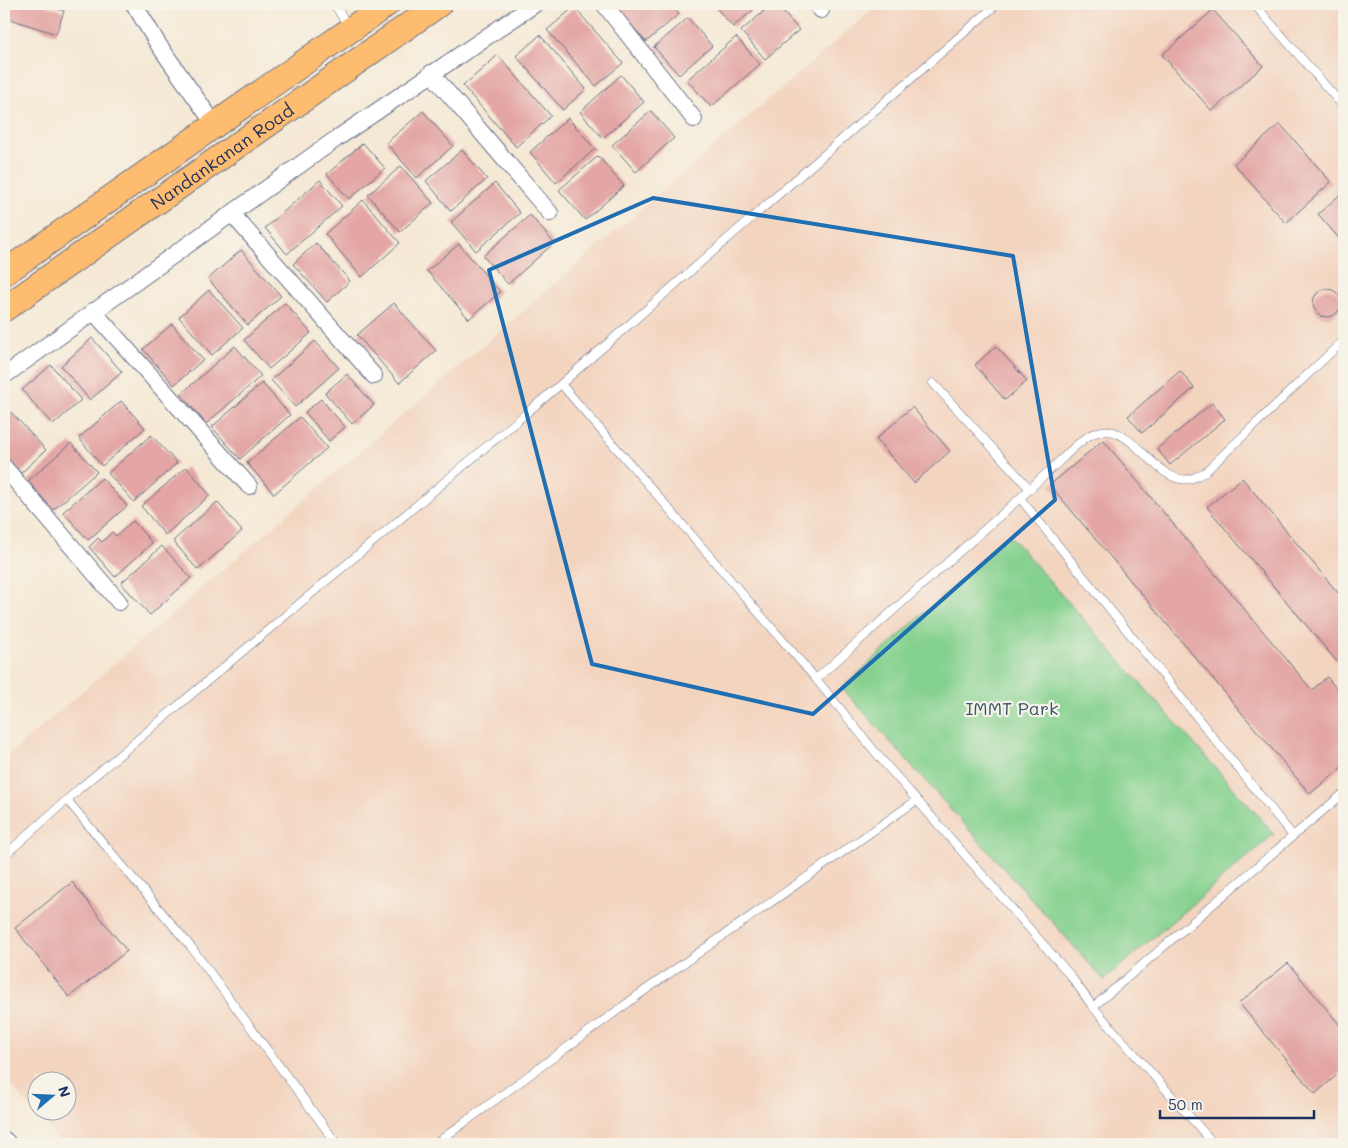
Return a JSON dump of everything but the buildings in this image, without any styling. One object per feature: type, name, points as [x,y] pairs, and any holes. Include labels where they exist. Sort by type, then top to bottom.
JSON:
[{"type":"main road","name":"Nandankanan Road","points":[[4,273],[387,4]]},
{"type":"main road","name":"Nandankanan Road","points":[[4,309],[439,4]]},
{"type":"street","points":[[134,4],[158,44],[215,125]]},
{"type":"street","points":[[4,376],[336,139],[534,4]]},
{"type":"street","points":[[604,4],[694,119]]},
{"type":"street","points":[[431,73],[550,213]]},
{"type":"street","points":[[232,214],[374,376]]},
{"type":"street","points":[[94,311],[250,486]]},
{"type":"street","points":[[4,467],[119,602]]},
{"type":"lane","points":[[334,4],[351,29]]},
{"type":"lane","points":[[4,856],[67,800],[560,384],[997,4]]},
{"type":"lane","points":[[1254,4],[1344,107]]},
{"type":"lane","points":[[816,679],[1078,444],[1095,433],[1110,430],[1126,438],[1161,470],[1189,479],[1204,472],[1344,340]]},
{"type":"lane","points":[[933,383],[1030,489]]},
{"type":"lane","points":[[560,384],[816,679],[917,800],[1063,968],[1094,1007],[1214,1144]]},
{"type":"lane","points":[[1020,498],[1293,836]]},
{"type":"lane","points":[[1094,1007],[1344,793]]},
{"type":"lane","points":[[67,800],[191,947],[337,1144]]},
{"type":"lane","points":[[435,1144],[644,991],[917,800]]},
{"type":"highlighted area","points":[[653,198],[1013,256],[1055,500],[813,714],[592,664],[489,270]]},
{"type":"shaded area","points":[[879,4],[1344,4],[1344,1144],[62,1144],[41,1120],[78,1120],[78,1070],[28,1070],[28,1105],[4,1077],[4,759]]},
{"type":"green space","name":"IMMT Park","points":[[1009,535],[1274,834],[1104,980],[842,688]]}]
